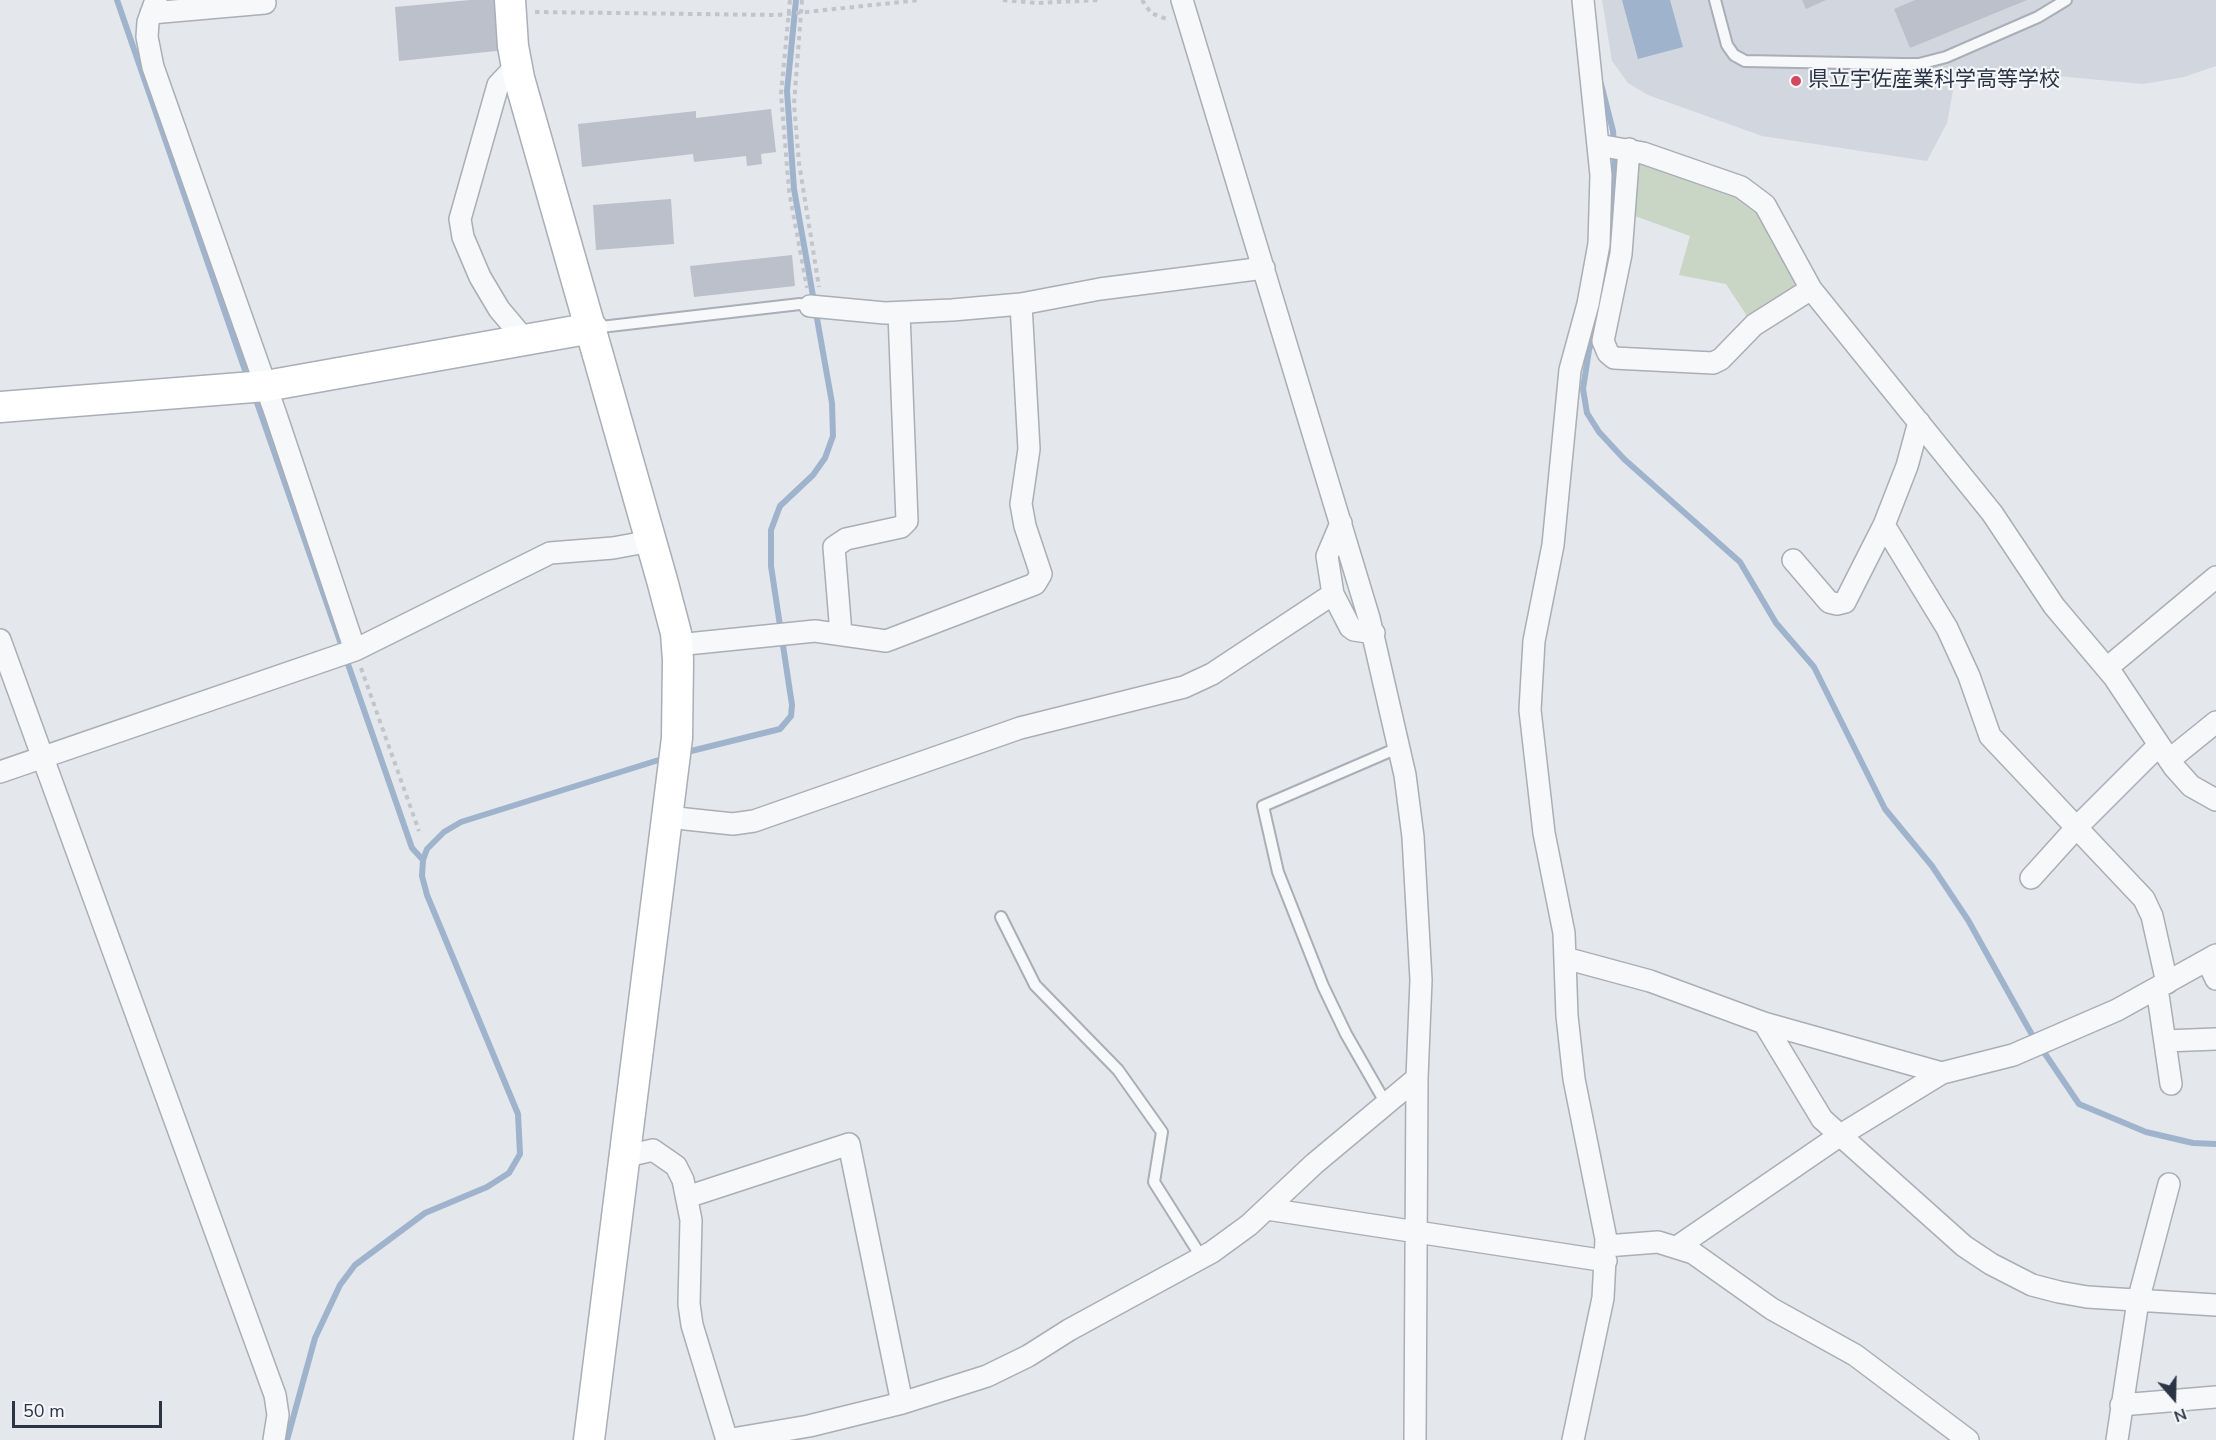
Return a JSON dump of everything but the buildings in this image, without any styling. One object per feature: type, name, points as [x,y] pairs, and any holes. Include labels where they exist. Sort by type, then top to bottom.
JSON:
[{"type":"street","points":[[1573,1440],[1602,1298],[1606,1253],[1573,1070],[1559,901],[1544,833],[1533,754],[1530,675],[1534,641],[1553,545],[1570,370],[1588,304],[1599,244],[1601,196],[1598,145],[1583,0]]},
{"type":"street","points":[[265,3],[153,6],[147,38],[153,67],[266,386],[355,650]]},
{"type":"street","points":[[1185,4],[1374,633],[1400,747],[1413,837],[1420,939],[1415,1231],[1415,1440]]},
{"type":"street","points":[[510,6],[517,65],[673,618],[677,645],[678,712],[667,817],[658,870],[589,1440]]},
{"type":"street","points":[[517,65],[498,85],[460,219],[463,237],[480,277],[499,309],[525,340]]},
{"type":"street","points":[[1598,145],[1629,149],[1741,188],[1754,195],[1765,205],[1811,289],[1992,513],[2055,606],[2107,668],[2164,753],[2191,786],[2216,800]]},
{"type":"street","points":[[1629,149],[1621,254],[1603,341],[1608,353],[1614,358],[1713,363],[1721,359],[1755,325],[1811,289]]},
{"type":"street","points":[[811,305],[899,313],[1021,304],[1101,289],[1264,268]]},
{"type":"street","points":[[677,645],[815,630],[872,641],[886,641],[1035,584],[1039,580],[1040,570],[1025,526],[1021,504],[1029,439],[1021,304]]},
{"type":"street","points":[[841,634],[834,547],[846,539],[901,527],[907,521],[899,313]]},
{"type":"street","points":[[0,407],[266,386],[592,328]]},
{"type":"street","points":[[1793,560],[1829,602],[1837,604],[1845,602],[1884,525],[1907,466],[1919,423]]},
{"type":"street","points":[[1341,523],[1328,556],[1333,594],[1353,630],[1374,633]]},
{"type":"street","points":[[1884,525],[1947,628],[1966,668],[1990,736],[2144,899],[2152,916],[2162,985],[2164,1041],[2170,1084]]},
{"type":"street","points":[[0,772],[355,650],[544,555],[613,548],[651,540]]},
{"type":"street","points":[[2107,668],[2216,577]]},
{"type":"street","points":[[667,817],[733,824],[754,821],[1020,728],[1184,687],[1212,674],[1333,594]]},
{"type":"street","points":[[0,640],[275,1395],[278,1415],[274,1440]]},
{"type":"street","points":[[2031,878],[2076,827],[2164,753],[2216,722]]},
{"type":"street","points":[[1565,958],[1650,981],[1764,1023],[1942,1073]]},
{"type":"street","points":[[1677,1247],[1839,1136],[1942,1073],[1973,1068],[2013,1055],[2117,1010],[2162,985],[2213,965]]},
{"type":"street","points":[[1764,1023],[1814,1107],[1839,1136],[1964,1246],[2011,1277],[2059,1292],[2087,1297],[2216,1305]]},
{"type":"street","points":[[2164,1041],[2216,1039]]},
{"type":"street","points":[[623,1157],[653,1150],[676,1166],[687,1197],[691,1221],[689,1304],[692,1325],[727,1440],[809,1426],[902,1403],[987,1376],[1202,1258],[1267,1209],[1385,1102],[1417,1078]]},
{"type":"street","points":[[687,1197],[849,1144],[902,1403]]},
{"type":"street","points":[[2117,1440],[2138,1300],[2169,1184]]},
{"type":"street","points":[[1267,1209],[1415,1231],[1606,1253],[1658,1242],[1677,1247],[1693,1253],[1772,1308],[1855,1354],[1968,1440]]},
{"type":"street","points":[[2121,1405],[2216,1397]]},
{"type":"lane","points":[[1715,0],[1727,45],[1734,55],[1745,61],[1792,60],[1902,64],[1946,57],[2038,17],[2066,0]]},
{"type":"lane","points":[[592,328],[811,305]]},
{"type":"lane","points":[[1385,1102],[1346,1034],[1323,986],[1278,872],[1263,806],[1400,747]]},
{"type":"lane","points":[[1001,917],[1035,985],[1118,1070],[1162,1132],[1154,1182],[1202,1258]]},
{"type":"path","points":[[790,0],[781,94],[789,191],[811,305]]},
{"type":"path","points":[[802,0],[795,80],[795,124],[808,224],[811,305]]},
{"type":"path","points":[[510,6],[579,10],[788,14],[920,0]]},
{"type":"path","points":[[1003,0],[1037,3],[1100,0]]},
{"type":"path","points":[[1142,0],[1151,13],[1169,20],[1185,4]]},
{"type":"path","points":[[355,650],[419,831]]},
{"type":"shaded area","name":"県立宇佐産業科学高等学校","points":[[1602,0],[2216,0],[2216,66],[2184,77],[2143,84],[2025,73],[1975,78],[1954,85],[1947,123],[1927,161],[1762,136],[1648,95],[1628,83],[1612,61]]},
{"type":"green space","points":[[1646,157],[1750,203],[1768,224],[1784,262],[1800,287],[1749,319],[1726,284],[1679,275],[1690,236],[1632,215],[1638,164]]},
{"type":"water","points":[[1622,0],[1670,0],[1683,47],[1638,59]]},
{"type":"waterway","points":[[117,0],[248,379]]},
{"type":"waterway","points":[[683,753],[780,729],[791,716],[792,705],[771,566],[771,530],[780,506],[813,475],[825,458],[833,436],[832,403],[794,189],[787,91],[796,0]]},
{"type":"waterway","points":[[1601,84],[1613,131],[1615,163],[1608,270]]},
{"type":"waterway","points":[[1595,330],[1589,350],[1583,389],[1587,413],[1599,432],[1624,459],[1740,562],[1776,623],[1814,667],[1885,809],[1932,866],[1968,920],[2031,1033],[2079,1104],[2146,1132],[2193,1143],[2216,1144]]},
{"type":"waterway","points":[[254,394],[412,848],[423,860]]},
{"type":"waterway","points":[[287,1440],[315,1338],[340,1285],[355,1265],[425,1213],[487,1187],[509,1173],[520,1154],[518,1114],[427,895],[422,876],[423,860],[427,849],[444,832],[461,822],[665,758]]},
{"type":"place","name":"県立宇佐産業科学高等学校","points":[[1796,81]]}]
